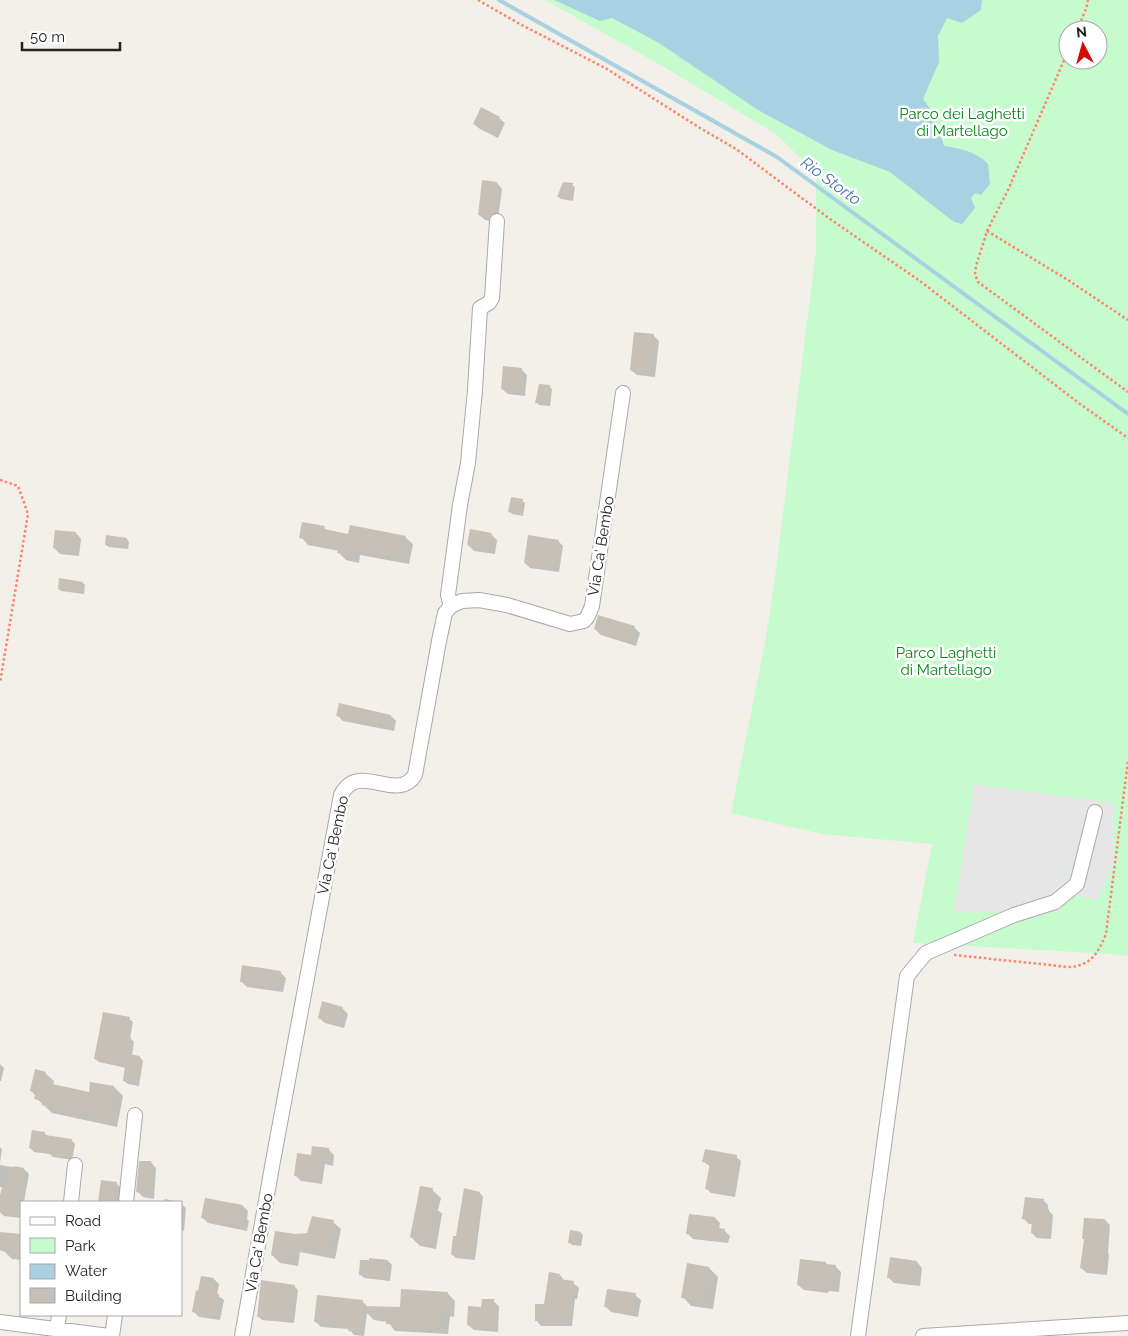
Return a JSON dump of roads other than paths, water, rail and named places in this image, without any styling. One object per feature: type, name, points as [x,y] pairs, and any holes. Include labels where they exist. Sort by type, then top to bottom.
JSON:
[{"type":"street","points":[[451,606],[448,595],[460,505],[468,463],[480,308],[489,304],[492,298],[497,221]]},
{"type":"street","name":"Via Ca' Bembo","points":[[242,1336],[338,804],[344,788],[349,784],[365,781],[400,786],[407,784],[415,775],[439,641],[445,613],[451,606],[462,601],[479,600],[507,605],[570,624],[584,621],[588,616],[592,606],[602,545],[623,393]]},
{"type":"street","points":[[858,1336],[907,976],[926,952],[1014,915],[1055,902],[1077,884],[1095,812]]},
{"type":"street","points":[[126,1201],[135,1115]]},
{"type":"street","points":[[71,1201],[75,1164]]},
{"type":"street","points":[[57,1329],[59,1316]]},
{"type":"street","points":[[0,1322],[39,1332],[57,1329],[111,1336],[114,1316]]},
{"type":"street","points":[[923,1336],[1128,1323]]},
{"type":"water","points":[[554,0],[982,0],[981,10],[962,23],[947,18],[938,36],[939,62],[923,99],[935,116],[944,146],[968,151],[988,164],[990,184],[981,195],[975,193],[971,198],[975,208],[962,224],[954,222],[890,172],[832,150],[758,110],[659,43],[612,18],[600,21]]},
{"type":"waterway","name":"Rio Storto","points":[[499,0],[777,157],[1128,414]]},
{"type":"park label","name":"Parco dei Laghetti di Martellago","points":[[962,122]]},
{"type":"park label","name":"Parco Laghetti di Martellago","points":[[946,662]]}]
